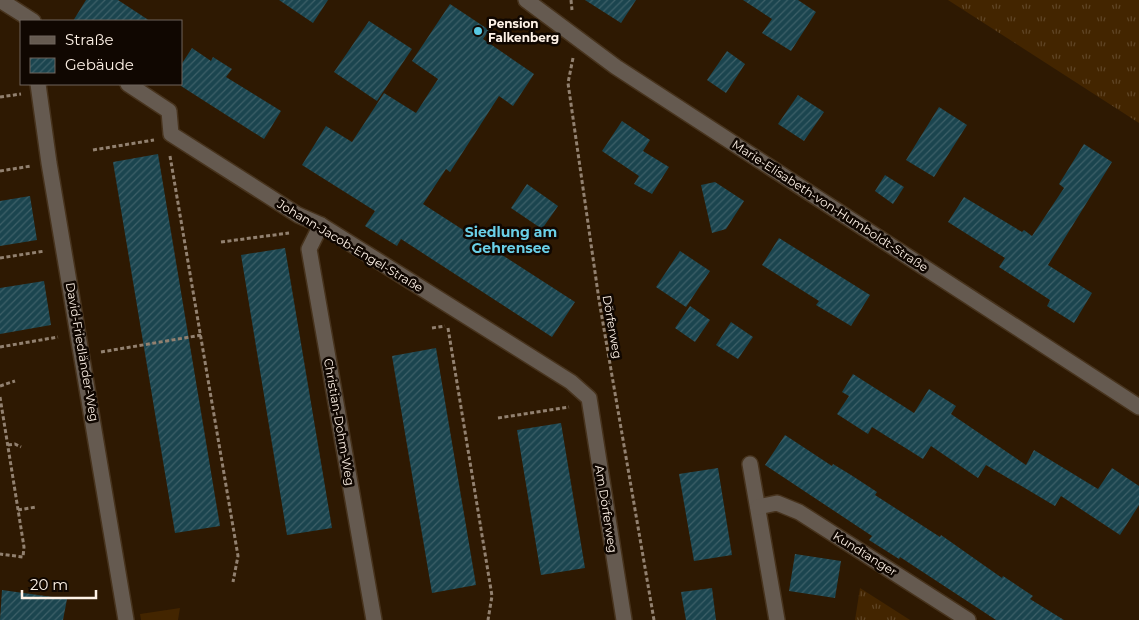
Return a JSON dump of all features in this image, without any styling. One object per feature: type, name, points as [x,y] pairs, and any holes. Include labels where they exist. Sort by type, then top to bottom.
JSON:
[{"type":"street","points":[[0,0],[31,20]]},
{"type":"street","name":"Marie-Elisabeth-von-Humboldt-Straße","points":[[526,0],[616,67],[1139,407]]},
{"type":"street","name":"David-Friedländer-Weg","points":[[38,85],[49,163],[126,620]]},
{"type":"street","points":[[130,85],[169,111],[169,136]]},
{"type":"street","name":"Johann-Jacob-Engel-Straße","points":[[169,136],[298,215],[321,226],[571,382],[589,401]]},
{"type":"street","name":"Christian-Dohm-Weg","points":[[321,226],[309,249],[374,620]]},
{"type":"street","name":"Am Dörferweg","points":[[589,401],[624,620]]},
{"type":"street","points":[[750,464],[777,620]]},
{"type":"street","name":"Kundtanger","points":[[758,507],[777,504],[799,512],[968,620]]},
{"type":"path","name":"Dörferweg","points":[[574,36],[573,56],[568,83],[599,300],[654,620]]},
{"type":"path","points":[[93,150],[169,136],[238,556],[233,582]]},
{"type":"path","points":[[0,171],[49,163]]},
{"type":"path","points":[[221,242],[298,232],[313,239]]},
{"type":"path","points":[[0,258],[63,248]]},
{"type":"path","points":[[432,328],[448,326],[492,596],[488,620]]},
{"type":"path","points":[[0,347],[79,334]]},
{"type":"path","points":[[82,355],[202,335]]},
{"type":"path","points":[[0,386],[15,381]]},
{"type":"path","points":[[0,397],[24,547],[23,557],[0,554]]},
{"type":"path","points":[[498,418],[589,401]]},
{"type":"path","points":[[8,445],[15,444],[21,447]]},
{"type":"path","points":[[18,510],[36,507]]},
{"type":"green space","points":[[948,0],[1139,0],[1139,123]]},
{"type":"green space","points":[[860,588],[910,620],[855,620]]},
{"type":"green space","points":[[180,608],[178,620],[141,620],[140,614]]},
{"type":"building","points":[[86,0],[118,0],[148,20],[74,20]]},
{"type":"building","points":[[279,0],[328,0],[313,23]]},
{"type":"building","points":[[585,0],[636,0],[621,23]]},
{"type":"building","points":[[743,0],[798,0],[816,12],[791,51],[762,33],[772,19]]},
{"type":"building","points":[[450,4],[489,30],[483,39],[534,74],[513,106],[499,96],[450,172],[446,169],[423,204],[575,302],[552,337],[401,239],[397,246],[365,226],[375,211],[302,165],[326,126],[352,142],[384,93],[416,113],[438,79],[412,61]]},
{"type":"building","points":[[369,21],[412,49],[377,101],[334,72]]},
{"type":"building","points":[[192,48],[211,61],[213,57],[232,69],[226,77],[281,111],[264,139],[181,86],[182,63]]},
{"type":"building","points":[[727,51],[745,64],[726,93],[707,80]]},
{"type":"building","points":[[798,95],[824,112],[804,141],[778,124]]},
{"type":"building","points":[[939,107],[967,125],[934,177],[906,160]]},
{"type":"building","points":[[622,121],[650,140],[643,151],[669,167],[652,194],[634,184],[639,176],[602,151]]},
{"type":"building","points":[[1084,144],[1112,162],[1048,265],[1092,293],[1074,323],[1047,306],[1050,300],[999,267],[1005,258],[948,222],[964,197],[1022,232],[1024,230],[1032,236],[1064,188],[1059,184]]},
{"type":"building","points":[[158,154],[220,526],[175,533],[113,162]]},
{"type":"building","points":[[885,175],[904,187],[893,204],[875,191]]},
{"type":"building","points":[[715,182],[744,201],[726,229],[712,233],[701,185]]},
{"type":"building","points":[[527,184],[558,206],[542,229],[511,208]]},
{"type":"building","points":[[30,196],[37,240],[0,246],[0,201]]},
{"type":"building","points":[[779,238],[870,295],[851,326],[816,305],[819,301],[762,265]]},
{"type":"building","points":[[285,248],[332,528],[287,535],[241,255]]},
{"type":"building","points":[[680,251],[710,271],[686,307],[656,287]]},
{"type":"building","points":[[44,281],[51,325],[0,334],[0,288]]},
{"type":"building","points":[[690,306],[710,320],[695,342],[675,328]]},
{"type":"building","points":[[731,322],[753,337],[738,359],[716,345]]},
{"type":"building","points":[[436,348],[476,585],[432,593],[392,356]]},
{"type":"building","points":[[853,374],[914,413],[929,389],[956,406],[951,414],[1026,465],[1034,450],[1098,489],[1112,468],[1139,486],[1139,505],[1120,535],[1061,496],[1055,506],[986,465],[978,478],[931,446],[923,459],[872,427],[868,434],[837,414],[849,396],[842,392]]},
{"type":"building","points":[[561,423],[585,568],[541,575],[517,430]]},
{"type":"building","points":[[785,435],[832,466],[833,464],[877,492],[875,495],[940,537],[941,535],[1002,578],[1003,576],[1033,596],[1030,599],[1064,620],[996,620],[900,557],[899,559],[869,540],[872,536],[765,465]]},
{"type":"building","points":[[718,468],[732,555],[694,561],[679,474]]},
{"type":"building","points":[[795,554],[841,561],[835,598],[789,591]]},
{"type":"building","points":[[712,588],[716,620],[686,620],[681,592]]},
{"type":"building","points":[[2,590],[67,599],[63,620],[0,620]]},
{"type":"place","name":"Pension Falkenberg","points":[[478,31]]},
{"type":"district","name":"Siedlung am Gehrensee","points":[[511,240]]}]
